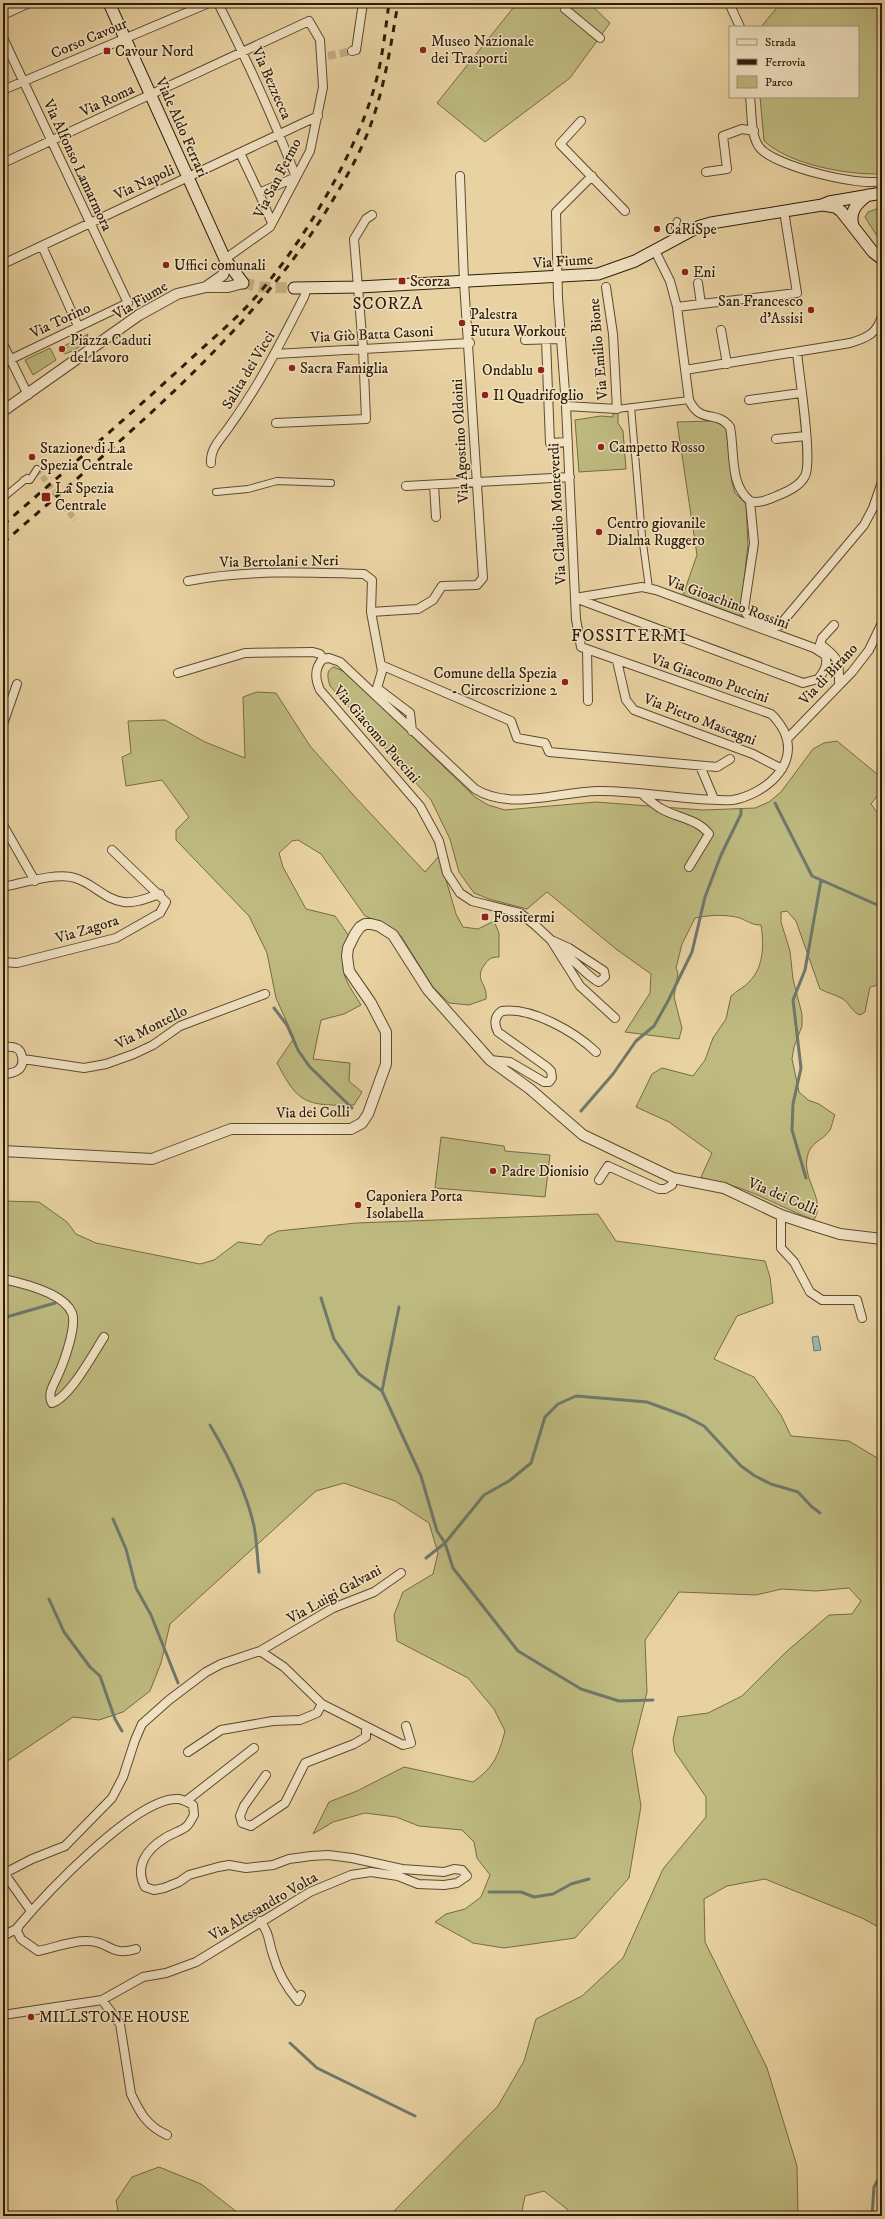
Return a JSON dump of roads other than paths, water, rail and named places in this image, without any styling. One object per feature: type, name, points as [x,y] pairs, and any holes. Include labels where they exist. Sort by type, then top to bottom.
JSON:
[{"type":"main road","name":"Viale Aldo Ferrari","points":[[109,3],[226,261],[244,283]]},
{"type":"main road","name":"Via Fiume","points":[[294,288],[358,287],[464,282],[605,273],[655,251],[706,225],[882,193]]},
{"type":"main road","points":[[853,226],[852,215],[854,208],[869,195]]},
{"type":"main road","name":"Via Fiume","points":[[822,205],[839,210],[873,252],[882,259]]},
{"type":"street","points":[[3,15],[29,3]]},
{"type":"street","name":"Corso Cavour","points":[[3,90],[209,3]]},
{"type":"street","name":"Via Bezzecca","points":[[218,3],[243,52],[280,134],[296,177]]},
{"type":"street","points":[[352,51],[356,50],[363,3]]},
{"type":"street","points":[[729,3],[740,26]]},
{"type":"street","points":[[565,9],[600,38]]},
{"type":"street","name":"Via Roma","points":[[3,163],[309,21]]},
{"type":"street","name":"Via San Fermo","points":[[226,261],[270,227],[310,151],[323,87],[325,57],[320,40],[309,21]]},
{"type":"street","name":"Via Alfonso Lamarmora","points":[[3,38],[128,303]]},
{"type":"street","points":[[750,98],[754,132],[758,144],[766,153],[798,167],[820,174],[861,183],[882,181]]},
{"type":"street","name":"Via Napoli","points":[[3,264],[318,116]]},
{"type":"street","points":[[581,121],[560,144],[624,211]]},
{"type":"street","points":[[706,172],[728,169],[723,136],[742,129],[754,132]]},
{"type":"street","points":[[240,152],[272,223]]},
{"type":"street","name":"Via Agostino Oldoini","points":[[371,612],[421,608],[433,600],[444,586],[477,585],[482,580],[470,343],[464,282],[460,176]]},
{"type":"street","name":"Via Claudio Monteverdi","points":[[587,650],[581,647],[576,620],[566,406],[560,339],[556,212],[592,176]]},
{"type":"street","points":[[258,193],[296,177]]},
{"type":"street","points":[[677,307],[797,293],[784,211]]},
{"type":"street","points":[[276,423],[366,419],[363,348],[354,239],[366,219],[372,214]]},
{"type":"street","points":[[42,246],[78,326]]},
{"type":"street","points":[[655,251],[670,281],[677,307],[689,400],[694,410],[700,415],[718,418],[730,427],[737,486],[742,495],[755,503],[765,501],[788,492],[799,484],[806,475],[808,465],[806,436],[797,352]]},
{"type":"street","points":[[206,287],[223,275],[226,261]]},
{"type":"street","name":"Via Fiume","points":[[3,411],[28,395],[139,315],[178,294],[206,287],[228,287],[244,283]]},
{"type":"street","points":[[698,283],[701,304]]},
{"type":"street","name":"Via Emilio Bione","points":[[606,287],[613,334],[617,409]]},
{"type":"street","name":"Salita dei Vicci","points":[[211,463],[211,453],[244,406],[275,354],[304,297],[307,288]]},
{"type":"street","name":"Via Torino","points":[[7,361],[128,303]]},
{"type":"street","points":[[685,370],[850,343],[867,338],[878,328],[882,315]]},
{"type":"street","points":[[721,330],[727,364]]},
{"type":"street","points":[[525,340],[560,339]]},
{"type":"street","points":[[546,340],[550,444],[568,442]]},
{"type":"street","name":"Via Giò Batta Casoni","points":[[275,354],[470,343]]},
{"type":"street","points":[[3,344],[7,361],[28,395]]},
{"type":"street","points":[[749,400],[801,393]]},
{"type":"street","points":[[566,406],[617,409],[689,400]]},
{"type":"street","points":[[631,407],[642,536],[649,588]]},
{"type":"street","points":[[776,439],[806,436]]},
{"type":"street","points":[[3,498],[26,479],[30,480],[37,469]]},
{"type":"street","points":[[406,486],[570,478]]},
{"type":"street","points":[[216,492],[248,488],[277,481],[331,484]]},
{"type":"street","points":[[750,501],[754,543],[744,609],[746,615],[754,621],[776,626],[784,622],[810,587],[864,525],[873,508],[882,482]]},
{"type":"street","points":[[434,485],[436,517]]},
{"type":"street","name":"Via Bertolani e Neri","points":[[188,581],[224,574],[257,572],[364,574],[371,578],[371,612]]},
{"type":"street","name":"Via Gioachino Rossini","points":[[642,587],[649,588],[814,648],[826,655],[827,660],[818,680],[803,683],[575,598],[642,587]]},
{"type":"street","points":[[371,612],[382,670],[377,688],[410,714],[412,731]]},
{"type":"street","name":"Via di Birano","points":[[787,738],[839,683],[852,672],[863,658],[882,623]]},
{"type":"street","points":[[834,625],[822,638],[820,644],[836,656],[839,662],[839,683]]},
{"type":"street","points":[[587,650],[588,701]]},
{"type":"street","name":"Via Giacomo Puccini","points":[[551,940],[569,948],[604,971],[605,977],[599,982],[595,982],[551,940],[520,914],[472,901],[460,892],[447,873],[438,841],[420,806],[320,690],[316,675],[318,665],[323,659],[329,658],[340,662],[475,789],[495,798],[514,799],[596,791],[733,800],[749,795],[772,782],[782,769],[787,751],[787,738],[780,723],[771,714],[587,650]]},
{"type":"street","points":[[178,673],[246,653],[313,652],[320,654],[323,659]]},
{"type":"street","name":"Via Pietro Mascagni","points":[[617,661],[626,700],[634,710],[753,754],[782,769]]},
{"type":"street","points":[[381,665],[511,721],[518,738],[545,743],[549,752],[717,767],[730,759]]},
{"type":"street","points":[[3,724],[17,684]]},
{"type":"street","points":[[700,766],[714,799]]},
{"type":"street","points":[[642,794],[661,809],[690,820],[704,828],[708,834],[689,867]]},
{"type":"street","points":[[3,825],[35,881]]},
{"type":"street","points":[[112,850],[160,894]]},
{"type":"street","points":[[3,887],[61,876],[74,877],[85,881],[111,899],[126,903],[160,894]]},
{"type":"street","name":"Via Zagora","points":[[3,962],[18,963],[116,938],[160,913],[166,902],[160,894]]},
{"type":"street","name":"Via dei Colli","points":[[3,1151],[152,1159],[231,1129],[351,1129],[358,1126],[368,1114],[386,1064],[386,1032],[383,1024],[349,971],[348,948],[355,934],[365,924],[379,926],[393,935],[428,990],[490,1060],[530,1089],[583,1135],[673,1178],[724,1188],[782,1215],[840,1234],[882,1240]]},
{"type":"street","name":"Via Giacomo Puccini","points":[[551,940],[580,986],[615,1018]]},
{"type":"street","name":"Via Montello","points":[[23,1059],[84,1068],[106,1064],[134,1054],[153,1045],[180,1026],[265,994]]},
{"type":"street","points":[[490,1060],[510,1062],[544,1082],[550,1082],[552,1078],[552,1073],[549,1068],[498,1032],[496,1027],[498,1014],[506,1010],[532,1016],[552,1023],[581,1039],[596,1052]]},
{"type":"street","points":[[3,1047],[16,1048],[20,1051],[23,1059],[18,1071],[3,1075]]},
{"type":"street","points":[[599,1180],[608,1166],[659,1189],[665,1189],[672,1185],[673,1178]]},
{"type":"street","points":[[782,1215],[781,1248],[794,1262],[810,1292],[822,1300],[857,1300],[862,1318]]},
{"type":"street","points":[[3,1279],[26,1283],[63,1301],[72,1313],[73,1326],[59,1373],[51,1390],[50,1398],[52,1403],[58,1401],[69,1388],[104,1337]]},
{"type":"street","name":"Via Luigi Galvani","points":[[4,1873],[32,1859],[65,1846],[112,1798],[123,1777],[142,1724],[169,1700],[206,1672],[221,1664],[260,1651],[333,1608],[374,1592],[401,1573]]},
{"type":"street","points":[[260,1651],[284,1667],[322,1704],[366,1728],[403,1745],[410,1743],[406,1726]]},
{"type":"street","points":[[188,1752],[221,1730],[273,1721],[300,1720],[317,1713],[322,1704]]},
{"type":"street","points":[[266,1775],[244,1806],[240,1816],[242,1823],[251,1826],[285,1803],[305,1763],[354,1744],[366,1737],[366,1728]]},
{"type":"street","points":[[3,1936],[18,1928],[31,1911],[94,1848],[125,1823],[159,1804],[178,1799],[186,1801],[254,1748]]},
{"type":"street","name":"Via Alessandro Volta","points":[[3,2015],[102,2000],[143,1977],[166,1974],[196,1962],[260,1921],[286,1908],[310,1892],[351,1874],[371,1872],[398,1876],[418,1884],[444,1885],[457,1883],[467,1876],[462,1870],[454,1869],[444,1872],[402,1869],[328,1855],[289,1859],[273,1865],[246,1868],[229,1865],[189,1875],[179,1882],[164,1888],[154,1890],[145,1887],[141,1879],[140,1868],[145,1857],[154,1846],[165,1837],[187,1826],[194,1815],[193,1805],[186,1801]]},
{"type":"street","points":[[4,1873],[31,1911]]},
{"type":"street","points":[[260,1921],[268,1932],[273,1955],[287,1988],[298,2002],[301,1995]]},
{"type":"street","points":[[18,1928],[16,1929],[21,1939],[38,1951],[89,1941],[125,1953],[136,1950]]},
{"type":"street","points":[[102,2000],[120,2024],[131,2094],[148,2124],[167,2135]]},
{"type":"water","points":[[818,1336],[821,1350],[814,1351],[812,1337]]},
{"type":"waterway","points":[[775,803],[812,876],[882,907]]},
{"type":"waterway","points":[[581,1111],[613,1074],[636,1041],[654,1026],[668,1001],[692,952],[705,897],[721,855],[741,814],[741,810]]},
{"type":"waterway","points":[[806,1178],[792,1130],[793,1104],[801,1068],[793,1000],[805,970],[821,880]]},
{"type":"waterway","points":[[274,1008],[287,1025],[298,1050],[309,1066],[352,1108]]},
{"type":"waterway","points":[[321,1298],[334,1339],[359,1374],[382,1391],[421,1476],[437,1531],[445,1543],[453,1568],[518,1651],[581,1689],[619,1701],[653,1700]]},
{"type":"waterway","points":[[3,1318],[55,1303]]},
{"type":"waterway","points":[[382,1391],[399,1307]]},
{"type":"waterway","points":[[426,1558],[445,1543],[484,1495],[509,1481],[531,1463],[545,1417],[558,1404],[576,1396],[647,1402],[685,1416],[704,1426],[741,1466],[755,1476],[771,1484],[798,1492],[820,1513]]},
{"type":"waterway","points":[[210,1425],[224,1449],[242,1487],[251,1513],[255,1532],[259,1572]]},
{"type":"waterway","points":[[113,1519],[126,1549],[136,1588],[151,1615],[178,1683]]},
{"type":"waterway","points":[[49,1599],[64,1632],[90,1667],[100,1676],[115,1719],[122,1731]]},
{"type":"waterway","points":[[489,1892],[521,1892],[534,1897],[553,1894],[571,1884],[589,1879]]},
{"type":"waterway","points":[[290,2043],[317,2068],[415,2116]]},
{"type":"waterway","points":[[872,2216],[874,2187],[882,2173]]},
{"type":"tunnel","points":[[328,56],[352,51]]},
{"type":"tunnel","points":[[243,283],[262,287],[294,288]]},
{"type":"tunnel","points":[[37,469],[75,520]]},
{"type":"railway","points":[[3,525],[227,326],[245,309],[271,279],[323,202],[352,146],[364,118],[379,70],[389,3]]},
{"type":"railway","points":[[3,543],[134,428],[176,389],[217,348],[256,305],[292,260],[338,192],[367,136],[384,79],[398,3]]},
{"type":"place","name":"Museo Nazionale dei Trasporti","points":[[423,50]]},
{"type":"place","name":"Cavour Nord","points":[[107,51]]},
{"type":"place","name":"CaRiSpe","points":[[657,229]]},
{"type":"place","name":"Uffici comunali","points":[[166,265]]},
{"type":"place","name":"Eni","points":[[685,272]]},
{"type":"place","name":"Scorza","points":[[402,281]]},
{"type":"place","name":"San Francesco d'Assisi","points":[[811,310]]},
{"type":"place","name":"Palestra Futura Workout","points":[[462,323]]},
{"type":"place","name":"Piazza Caduti del lavoro","points":[[62,349]]},
{"type":"place","name":"Sacra Famiglia","points":[[292,368]]},
{"type":"place","name":"Ondablu","points":[[541,370]]},
{"type":"place","name":"Il Quadrifoglio","points":[[485,395]]},
{"type":"place","name":"Campetto Rosso","points":[[601,447]]},
{"type":"place","name":"Stazione di La Spezia Centrale","points":[[32,457]]},
{"type":"place","name":"La Spezia Centrale","points":[[46,497]]},
{"type":"place","name":"Centro giovanile Dialma Ruggero","points":[[599,532]]},
{"type":"place","name":"Comune della Spezia - Circoscrizione 2","points":[[565,682]]},
{"type":"place","name":"Fossitermi","points":[[485,917]]},
{"type":"place","name":"Padre Dionisio","points":[[493,1171]]},
{"type":"place","name":"Caponiera Porta Isolabella","points":[[358,1205]]},
{"type":"place","name":"MILLSTONE HOUSE","points":[[31,2017]]},
{"type":"district","name":"SCORZA","points":[[388,303]]},
{"type":"district","name":"FOSSITERMI","points":[[629,635]]}]
